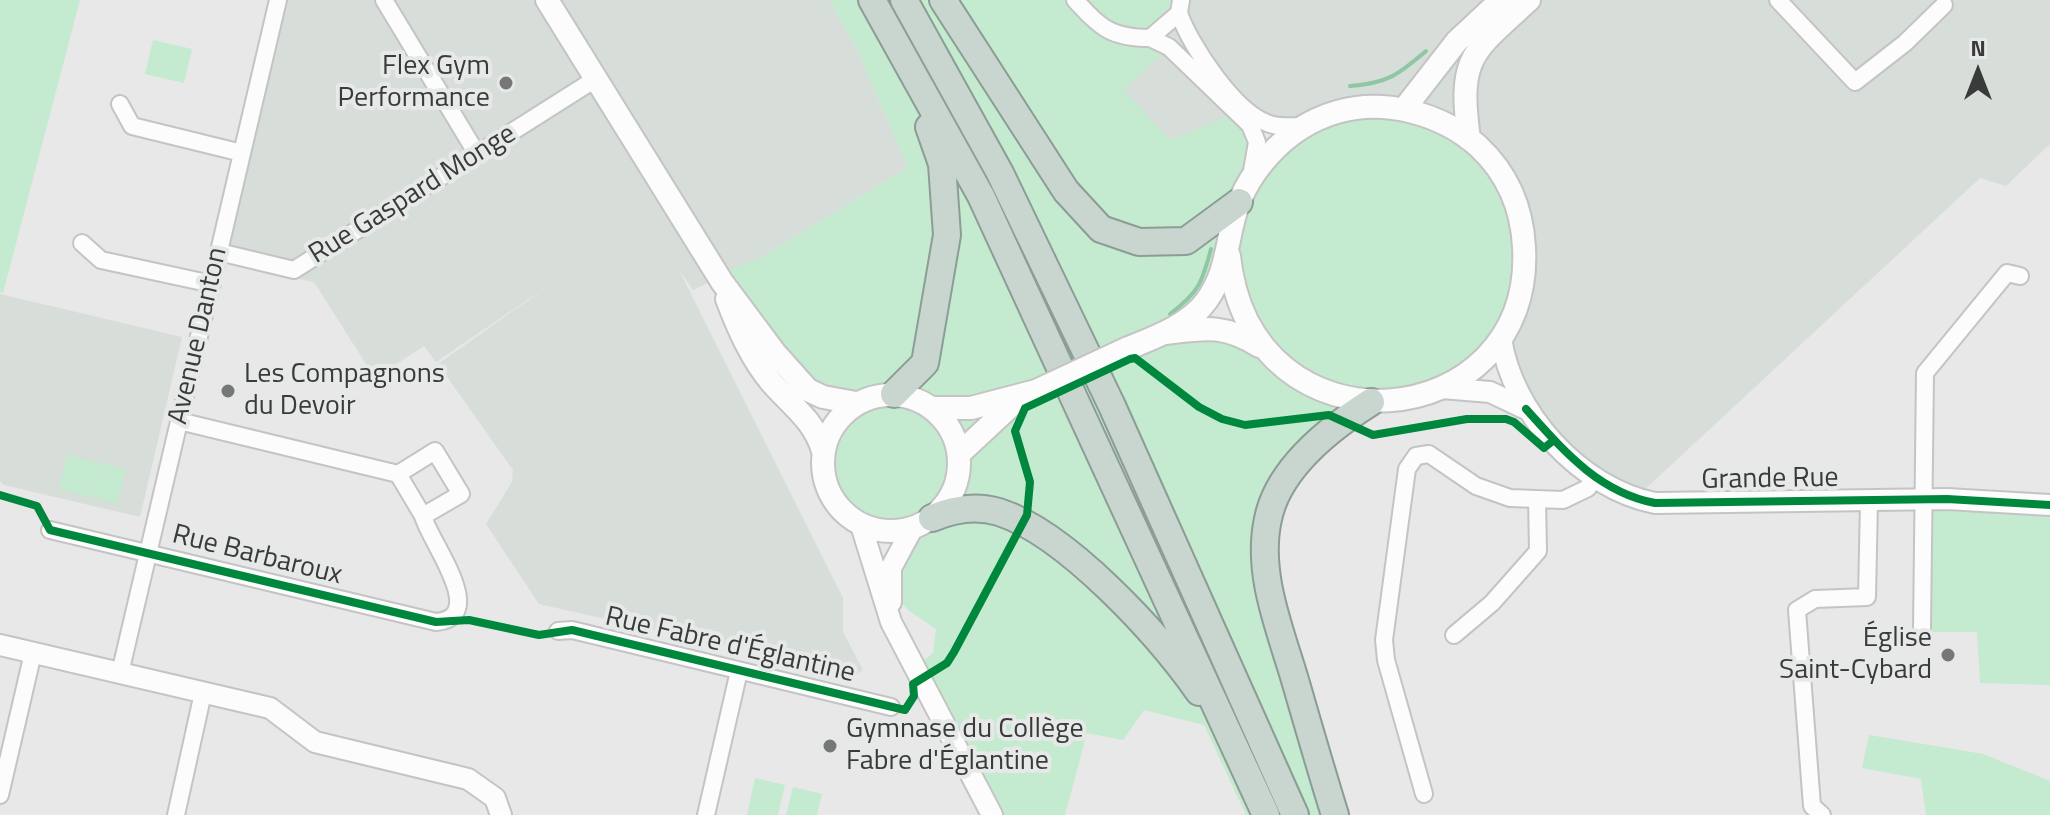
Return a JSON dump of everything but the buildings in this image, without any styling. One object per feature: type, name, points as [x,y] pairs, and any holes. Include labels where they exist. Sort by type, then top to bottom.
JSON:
[{"type":"highway","points":[[872,0],[981,196],[1266,815]]},
{"type":"highway","points":[[904,0],[1000,173],[1106,392],[1295,815]]},
{"type":"highway","points":[[943,0],[1066,191],[1101,229],[1139,242],[1186,241],[1243,192]]},
{"type":"highway","points":[[890,28],[942,164],[947,235],[925,363],[894,394]]},
{"type":"highway","points":[[1335,815],[1271,599],[1265,557],[1268,517],[1291,469],[1324,438],[1371,402]]},
{"type":"highway","points":[[922,523],[969,509],[1009,517],[1034,530],[1109,591],[1168,652],[1210,709],[1245,767]]},
{"type":"main road","points":[[547,0],[722,282],[793,376],[823,397],[856,403],[894,394],[915,398],[933,408],[946,421],[959,454],[955,489],[922,523],[878,530],[861,525],[842,511],[831,496],[823,468],[823,451],[834,425],[856,403]]},
{"type":"main road","points":[[1404,109],[1457,41],[1501,0]]},
{"type":"main road","points":[[1469,139],[1463,88],[1469,63],[1486,40],[1529,0]]},
{"type":"main road","points":[[933,408],[971,408],[1027,395],[1165,333],[1207,301],[1229,256],[1243,192],[1277,145],[1304,126],[1339,111],[1404,109],[1439,120],[1469,139],[1495,163],[1523,219],[1525,264],[1521,291],[1501,338],[1467,373],[1442,388],[1415,398],[1371,402],[1332,396],[1293,376],[1261,347],[1240,334],[1218,327],[1165,333]]},
{"type":"main road","points":[[1229,256],[1238,307],[1261,347]]},
{"type":"main road","points":[[722,282],[737,325],[759,365],[807,416],[823,451]]},
{"type":"main road","points":[[959,454],[1027,395]]},
{"type":"street","name":"Avenue Danton","points":[[120,673],[278,0]]},
{"type":"street","points":[[384,0],[477,154]]},
{"type":"street","points":[[1075,0],[1100,27],[1124,38],[1150,38],[1169,47],[1250,125],[1257,142],[1257,157],[1243,192]]},
{"type":"street","points":[[1778,0],[1855,82],[1905,43],[1944,5]]},
{"type":"street","points":[[1150,38],[1180,7]]},
{"type":"street","points":[[1180,7],[1184,31],[1220,81],[1257,119],[1271,125],[1304,126]]},
{"type":"street","name":"Rue Gaspard Monge","points":[[219,252],[294,270],[597,78]]},
{"type":"street","points":[[120,104],[132,126],[242,153]]},
{"type":"street","points":[[82,243],[101,260],[212,284]]},
{"type":"street","points":[[1922,629],[1925,373],[2007,273],[2020,276]]},
{"type":"street","name":"Grande Rue","points":[[1501,338],[1509,377],[1526,409],[1567,454],[1624,496],[1655,503],[1924,500],[2050,505]]},
{"type":"street","name":"Grande Rue","points":[[1442,388],[1490,392],[1526,409]]},
{"type":"street","points":[[179,421],[398,474],[435,451],[461,494],[423,516],[398,474]]},
{"type":"street","points":[[1424,794],[1386,660],[1384,640],[1407,469],[1416,456],[1429,454],[1476,486],[1510,498],[1563,500],[1588,488],[1593,476]]},
{"type":"street","points":[[1454,635],[1492,603],[1538,551],[1537,499]]},
{"type":"street","points":[[1822,815],[1812,806],[1797,610],[1815,599],[1867,597],[1869,501]]},
{"type":"street","name":"Rue Barbaroux","points":[[50,530],[436,622],[452,617],[458,601],[458,585],[427,533],[423,516]]},
{"type":"street","points":[[891,622],[891,568],[902,542],[922,523]]},
{"type":"street","points":[[861,525],[891,622],[992,815]]},
{"type":"street","name":"Rue Fabre d'Églantine","points":[[558,631],[572,630],[891,707]]},
{"type":"street","points":[[0,645],[270,708],[315,742],[468,779],[495,798],[501,815]]},
{"type":"street","points":[[0,795],[33,653]]},
{"type":"street","points":[[706,815],[739,671]]},
{"type":"street","points":[[176,815],[203,693]]},
{"type":"shaded area","points":[[278,0],[829,0],[855,45],[908,167],[764,256],[693,290],[679,270],[843,598],[843,632],[863,670],[857,674],[821,666],[814,668],[751,652],[755,642],[744,641],[730,647],[539,604],[486,524],[512,482],[513,470],[438,364],[554,282],[436,362],[424,346],[375,378],[314,282],[217,262]]},
{"type":"shaded area","points":[[1056,0],[2050,0],[2050,144],[2006,186],[1980,178],[1642,492],[1624,496],[1526,409],[1501,338],[1304,126],[1171,140],[1122,90]]},
{"type":"shaded area","points":[[0,294],[182,337],[140,517],[4,485],[0,481]]},
{"type":"green space","points":[[0,0],[80,0],[3,293],[0,292]]},
{"type":"green space","points":[[829,0],[1181,0],[1151,38],[1169,47],[1123,90],[1171,140],[1239,111],[1257,157],[1304,126],[1404,109],[1469,139],[1517,206],[1521,291],[1467,373],[1371,402],[1291,469],[1265,557],[1335,815],[1246,815],[1204,725],[1144,710],[1123,740],[1087,733],[1065,815],[997,815],[916,667],[933,653],[936,629],[909,611],[891,591],[912,529],[887,530],[862,525],[846,515],[835,502],[827,487],[824,455],[836,424],[848,410],[823,397],[718,275],[764,256],[908,167],[855,45]],"holes":[[[1231,281],[1240,334],[1167,332]]]},
{"type":"green space","points":[[153,40],[192,49],[184,83],[145,74]]},
{"type":"green space","points":[[67,455],[126,469],[117,503],[59,489]]},
{"type":"green space","points":[[1929,511],[2037,512],[2050,515],[2050,685],[1980,683],[1977,632],[1930,632]]},
{"type":"green space","points":[[1869,735],[1983,754],[2050,781],[2050,815],[1926,815],[1921,779],[1862,768]]},
{"type":"green space","points":[[755,778],[785,785],[778,815],[747,815]]},
{"type":"green space","points":[[793,787],[822,794],[817,815],[786,815]]},
{"type":"waterway","points":[[1350,86],[1374,83],[1392,76],[1426,51]]},
{"type":"waterway","points":[[1170,314],[1198,286],[1211,249]]},
{"type":"cycle path","points":[[0,495],[37,506],[50,530],[436,622],[469,620],[539,635],[572,630],[905,710],[914,696],[913,684],[947,663],[954,652],[1027,515],[1030,482],[1015,431],[1025,408],[1130,359],[1135,358],[1199,407],[1222,419],[1245,425],[1329,415],[1373,435],[1467,419],[1506,419],[1514,422],[1544,448],[1554,440]]},
{"type":"cycle path","points":[[1526,409],[1568,454],[1599,479],[1616,489],[1655,503],[1947,499],[2050,505]]},
{"type":"place","name":"Flex Gym Performance","points":[[506,83]]},
{"type":"place","name":"Les Compagnons du Devoir","points":[[228,391]]},
{"type":"place","name":"Église Saint-Cybard","points":[[1948,655]]},
{"type":"place","name":"Gymnase du Collège Fabre d'Églantine","points":[[830,746]]}]
